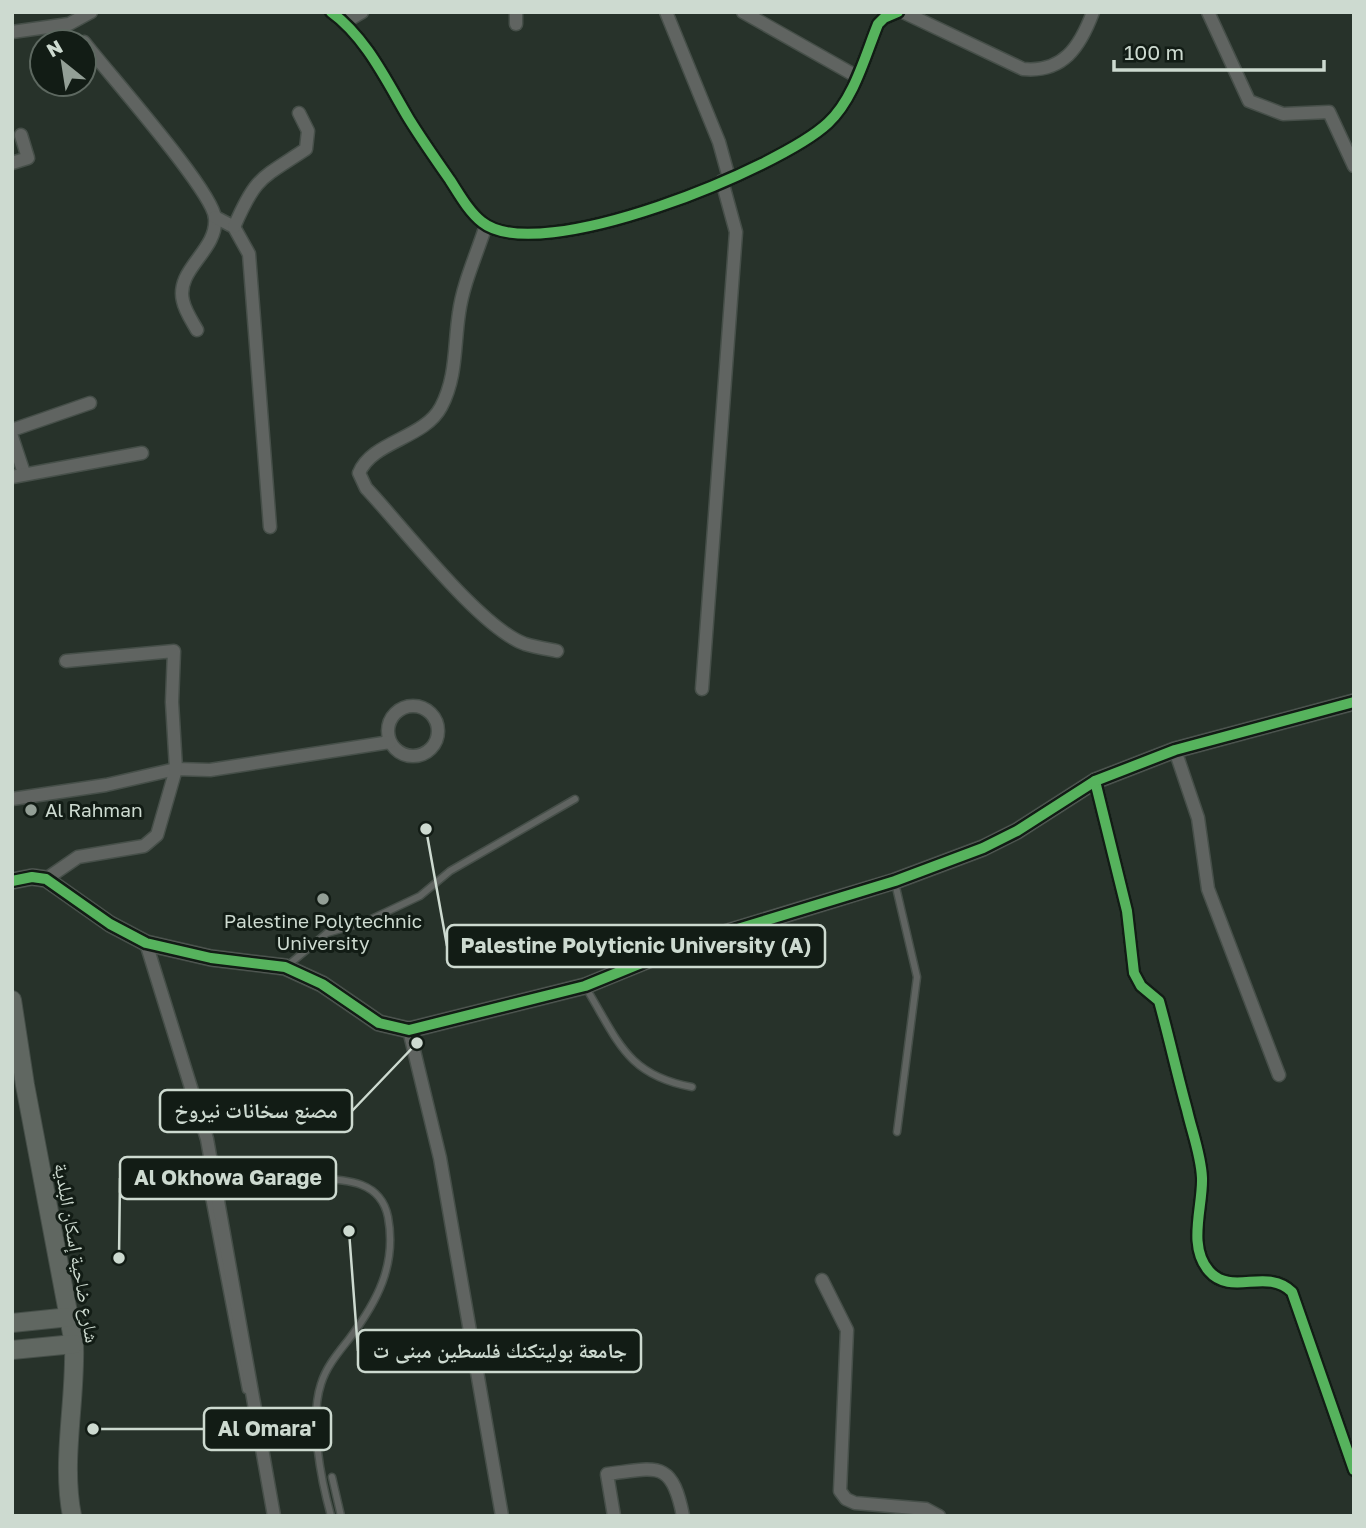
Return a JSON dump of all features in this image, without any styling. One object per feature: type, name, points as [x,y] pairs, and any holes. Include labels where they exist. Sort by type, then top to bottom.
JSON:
[{"type":"main road","name":"شارع ضاحية إسكان البلدية","points":[[12,1000],[18,1086],[74,1344],[75,1381],[68,1495],[72,1516]]},
{"type":"main road","points":[[12,1323],[70,1317]]},
{"type":"main road","points":[[12,1350],[74,1344]]},
{"type":"street","points":[[12,32],[69,23],[90,12]]},
{"type":"street","points":[[331,12],[345,22],[456,189],[486,225],[503,232],[525,233],[627,218],[783,155],[814,136],[831,120],[847,98],[878,24],[898,12]]},
{"type":"street","points":[[345,22],[362,12]]},
{"type":"street","points":[[666,12],[719,142],[736,232],[702,689]]},
{"type":"street","points":[[743,12],[856,76]]},
{"type":"street","points":[[904,12],[1023,69],[1040,71],[1063,60],[1074,50],[1093,12]]},
{"type":"street","points":[[1208,12],[1249,102],[1283,114],[1329,112],[1354,166]]},
{"type":"street","points":[[69,23],[73,28]]},
{"type":"street","points":[[98,60],[207,197],[215,217],[211,241],[187,275],[182,292],[184,306],[197,330]]},
{"type":"street","points":[[234,228],[251,189],[270,170],[306,149],[308,131],[299,113]]},
{"type":"street","points":[[12,163],[28,158],[21,135]]},
{"type":"street","points":[[215,217],[234,228],[249,254],[270,527]]},
{"type":"street","points":[[486,225],[459,311],[452,380],[439,410],[416,430],[364,461],[359,473],[366,488],[454,586],[494,623],[523,643],[557,651]]},
{"type":"street","points":[[12,430],[90,403]]},
{"type":"street","points":[[12,437],[18,475],[142,453]]},
{"type":"street","points":[[46,879],[78,857],[144,846],[157,835],[176,769],[172,702],[174,651],[66,661]]},
{"type":"street","points":[[12,881],[32,877],[46,879],[110,924],[146,943],[211,958],[285,967],[322,984],[379,1023],[409,1030],[584,986],[688,944],[895,881],[983,848],[1017,831],[1095,781],[1175,750],[1354,702]]},
{"type":"street","points":[[419,706],[437,721],[438,738],[434,746],[419,756],[402,754],[390,742],[388,726],[396,712],[403,708],[419,706]]},
{"type":"street","points":[[12,799],[106,785],[176,769],[210,770],[390,742]]},
{"type":"street","points":[[1175,750],[1198,818],[1208,889],[1279,1075]]},
{"type":"street","points":[[1095,781],[1127,911],[1134,973],[1141,986],[1159,1001],[1198,1156],[1202,1180],[1196,1219],[1203,1261],[1209,1271],[1223,1281],[1271,1280],[1292,1292],[1354,1470]]},
{"type":"street","points":[[146,943],[207,1139],[273,1516]]},
{"type":"street","points":[[409,1030],[440,1158],[502,1516]]},
{"type":"street","points":[[822,1280],[847,1330],[840,1491],[852,1503],[926,1509],[939,1516]]},
{"type":"street","points":[[614,1516],[607,1474],[644,1470],[664,1472],[677,1485],[683,1516]]},
{"type":"lane","points":[[285,967],[327,933],[365,922],[420,896],[450,872],[575,799]]},
{"type":"lane","points":[[895,881],[917,977],[897,1132]]},
{"type":"lane","points":[[584,986],[625,1052],[643,1070],[662,1082],[692,1087]]},
{"type":"lane","points":[[216,1188],[251,1181],[343,1180],[372,1188],[386,1205],[392,1245],[386,1278],[357,1328],[326,1373],[318,1396],[320,1461],[331,1516]]},
{"type":"lane","points":[[332,1478],[341,1516]]},
{"type":"cycle path","points":[[331,12],[365,47],[414,127],[477,218],[511,233],[553,232],[604,223],[658,207],[762,164],[802,142],[837,113],[852,90],[878,24],[898,12]]},
{"type":"cycle path","points":[[12,881],[32,877],[46,879],[110,924],[146,943],[211,958],[285,967],[322,984],[379,1023],[409,1030],[585,986],[688,944],[895,881],[983,848],[1017,831],[1095,781],[1175,750],[1354,702]]},
{"type":"cycle path","points":[[1095,781],[1127,911],[1134,973],[1141,986],[1159,1001],[1198,1152],[1202,1189],[1197,1238],[1202,1261],[1209,1271],[1228,1282],[1272,1282],[1292,1292],[1354,1470]]},
{"type":"place","name":"Al Rahman","points":[[31,810]]},
{"type":"place","name":"Palestine Polyticnic University (A)","points":[[426,829]]},
{"type":"place","name":"Palestine Polytechnic University","points":[[323,899]]},
{"type":"place","name":"مصنع سخانات نيروخ","points":[[417,1043]]},
{"type":"place","name":"جامعة بوليتكنك فلسطين مبنى ت","points":[[349,1231]]},
{"type":"place","name":"Al Okhowa Garage","points":[[119,1258]]},
{"type":"place","name":"Al Omara'","points":[[93,1429]]}]
